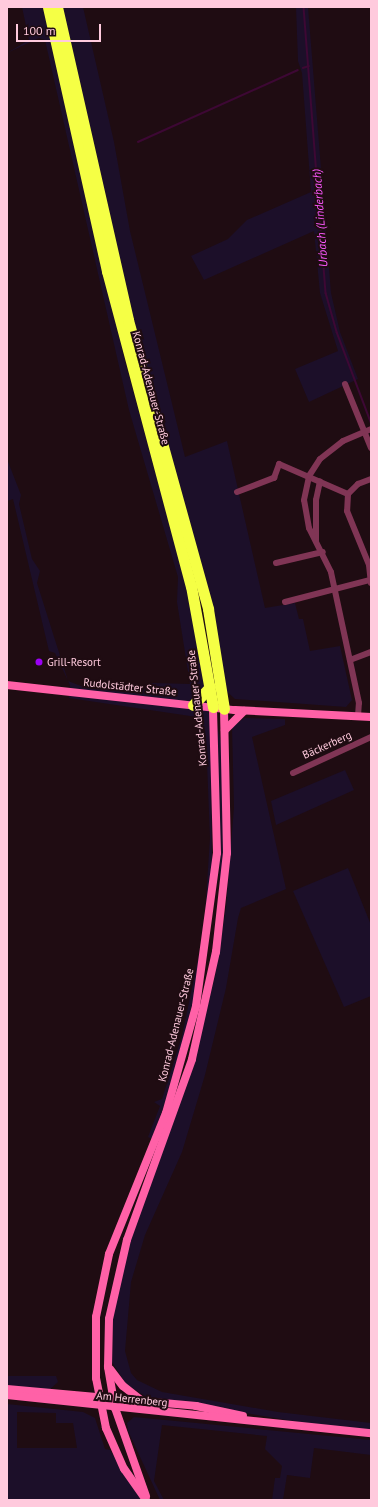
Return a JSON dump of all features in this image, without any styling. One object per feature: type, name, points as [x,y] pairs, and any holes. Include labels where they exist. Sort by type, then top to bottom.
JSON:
[{"type":"highway","name":"Konrad-Adenauer-Straße","points":[[48,7],[118,316],[191,586],[210,687],[218,708]]},
{"type":"highway","name":"Konrad-Adenauer-Straße","points":[[57,7],[124,305],[207,602],[218,708]]},
{"type":"highway","points":[[193,705],[210,687]]},
{"type":"main road","name":"Rudolstädter Straße","points":[[7,685],[244,711],[371,717]]},
{"type":"main road","name":"Konrad-Adenauer-Straße","points":[[147,1500],[118,1424],[114,1408],[108,1367],[110,1313],[118,1269],[192,1059],[216,952],[227,853],[225,730],[218,708]]},
{"type":"main road","name":"Konrad-Adenauer-Straße","points":[[147,1500],[117,1456],[101,1407],[96,1378],[96,1317],[102,1280],[118,1229],[166,1113],[187,1043],[204,967],[217,853],[218,708]]},
{"type":"main road","points":[[225,730],[244,711]]},
{"type":"main road","points":[[108,1367],[123,1386],[143,1401]]},
{"type":"main road","points":[[78,1395],[90,1391],[96,1378]]},
{"type":"main road","name":"Am Herrenberg","points":[[7,1389],[209,1408],[255,1420]]},
{"type":"main road","name":"Am Herrenberg","points":[[7,1395],[101,1407],[255,1420],[371,1434]]},
{"type":"main road","points":[[118,1424],[129,1410]]},
{"type":"street","points":[[345,384],[368,430],[371,448]]},
{"type":"street","points":[[358,716],[350,660],[336,592],[323,552],[316,541],[305,514],[309,476],[330,450],[368,430]]},
{"type":"street","points":[[237,492],[274,478],[279,464],[348,494]]},
{"type":"street","points":[[285,602],[336,592],[370,581],[370,565],[347,511],[348,494],[358,484],[371,479]]},
{"type":"street","points":[[316,541],[316,500],[320,481]]},
{"type":"street","points":[[276,563],[323,552]]},
{"type":"street","points":[[350,660],[371,652]]},
{"type":"street","name":"Bäckerberg","points":[[294,773],[371,736]]},
{"type":"shaded area","points":[[22,7],[45,7],[124,357],[187,588],[211,726],[212,867],[204,925],[210,838],[206,737],[202,722],[197,717],[69,698],[70,685],[68,681],[81,686],[125,690],[152,683],[190,684],[177,602],[178,577],[129,410],[45,40],[39,38],[7,53],[29,40]]},
{"type":"shaded area","points":[[60,7],[83,7],[114,142],[130,231],[185,457],[227,441],[265,608],[295,603],[299,619],[303,619],[310,651],[340,646],[352,700],[346,707],[235,699],[224,689],[206,582],[140,355]]},
{"type":"shaded area","points":[[296,7],[308,7],[331,293],[340,332],[358,379],[309,402],[295,369],[338,351],[320,293],[314,231],[204,280],[191,256],[228,239],[247,220],[311,192],[302,73],[298,61]]},
{"type":"shaded area","points":[[7,459],[21,495],[19,504],[32,559],[40,571],[37,583],[68,680],[55,653],[49,651],[13,499],[7,501]]},
{"type":"shaded area","points":[[244,718],[285,719],[285,725],[252,737],[286,889],[241,908],[226,988],[205,1075],[182,1152],[145,1235],[131,1282],[125,1351],[131,1373],[137,1380],[162,1392],[278,1412],[371,1423],[371,1430],[299,1422],[145,1396],[126,1384],[112,1362],[113,1310],[131,1238],[189,1079],[215,976],[226,907],[234,807],[232,727]]},
{"type":"shaded area","points":[[217,725],[221,742],[224,841],[220,895]]},
{"type":"shaded area","points":[[345,770],[354,790],[276,825],[271,801]]},
{"type":"shaded area","points":[[348,868],[371,925],[371,996],[344,1007],[293,891]]},
{"type":"shaded area","points":[[203,935],[195,995],[166,1100],[152,1139],[148,1137],[160,1106],[154,1102],[162,1099],[182,1036]]},
{"type":"shaded area","points":[[7,1376],[56,1376],[58,1382],[49,1390],[7,1387]]},
{"type":"shaded area","points":[[7,1404],[83,1412],[95,1418],[105,1449],[110,1450],[141,1500],[7,1500]],"holes":[[[17,1412],[56,1413],[56,1423],[73,1423],[77,1448],[17,1448]]]},
{"type":"shaded area","points":[[134,1417],[371,1440],[371,1455],[314,1448],[310,1478],[287,1475],[283,1500],[272,1500],[275,1478],[280,1478],[282,1466],[265,1449],[267,1436],[162,1425],[154,1481],[164,1500],[160,1500],[128,1431],[127,1423]]},
{"type":"waterway","name":"Urbach (Linderbach)","points":[[304,7],[326,293],[337,332],[371,422]]},
{"type":"waterway","name":"Urbach (Linderbach)","points":[[303,68],[309,66]]},
{"type":"waterway","points":[[138,142],[298,70]]},
{"type":"place","name":"Grill-Resort","points":[[39,662]]}]
